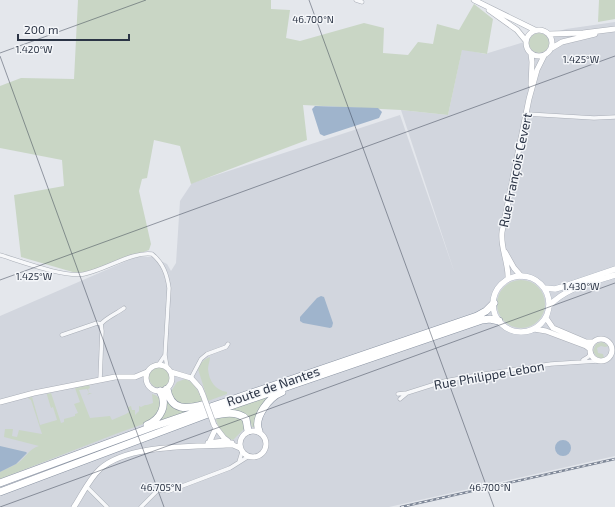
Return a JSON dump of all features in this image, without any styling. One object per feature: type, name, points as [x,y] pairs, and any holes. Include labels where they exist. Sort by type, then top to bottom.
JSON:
[{"type":"highway","name":"Route de Nantes","points":[[0,483],[126,436],[477,316],[486,311],[494,303]]},
{"type":"highway","name":"Route de Nantes","points":[[0,492],[200,417],[482,320],[490,319],[499,321]]},
{"type":"highway","points":[[167,389],[174,404],[185,408],[191,408],[271,382],[285,381]]},
{"type":"highway","points":[[259,432],[257,424],[271,399],[278,393],[296,387],[305,381]]},
{"type":"highway","points":[[126,436],[132,430],[154,422],[160,415],[164,401],[160,392]]},
{"type":"highway","points":[[200,417],[206,418],[233,413],[239,414],[246,418],[248,431]]},
{"type":"main road","points":[[544,288],[555,289],[615,268]]},
{"type":"main road","points":[[549,306],[557,298],[568,291],[615,275]]},
{"type":"main road","points":[[521,276],[538,282],[544,288],[548,297],[549,306],[546,318],[541,324],[534,329],[519,332],[512,330],[499,321],[495,312],[494,303],[498,289],[502,284],[508,280],[521,276]]},
{"type":"street","points":[[356,0],[362,2]]},
{"type":"street","points":[[474,0],[486,2],[535,30],[543,30],[549,34],[552,40],[552,48]]},
{"type":"street","points":[[474,0],[523,35],[527,48],[531,54],[539,57],[544,56],[552,48],[562,42],[614,29]]},
{"type":"street","points":[[549,34],[583,33],[614,29]]},
{"type":"street","points":[[526,41],[529,34],[535,30]]},
{"type":"street","name":"Rue François Cevert","points":[[508,280],[509,274],[503,249],[502,232],[531,90],[531,54]]},
{"type":"street","name":"Rue François Cevert","points":[[531,90],[539,65],[544,56]]},
{"type":"street","points":[[527,114],[594,118],[615,117]]},
{"type":"street","name":"Rue François Cevert","points":[[503,249],[514,268],[521,276]]},
{"type":"street","points":[[0,255],[60,272],[83,275],[139,255],[148,253],[152,254],[161,263],[169,288],[165,355],[172,382]]},
{"type":"street","points":[[62,335],[97,323],[101,324],[106,319],[115,315],[124,308]]},
{"type":"street","points":[[534,329],[546,331],[586,346],[597,360],[606,360],[610,357],[614,350],[612,344],[602,339],[593,342],[586,342],[553,328],[546,318]]},
{"type":"street","points":[[100,380],[101,324]]},
{"type":"street","points":[[581,361],[585,360],[593,342]]},
{"type":"street","points":[[0,402],[34,393],[115,377],[135,377],[146,381],[151,389],[160,392],[167,389],[176,379],[189,377],[200,359],[228,344]]},
{"type":"street","points":[[135,377],[147,372],[152,367],[159,364],[165,355]]},
{"type":"street","name":"Rue Philippe Lebon","points":[[398,394],[407,393],[433,384],[478,375],[597,360]]},
{"type":"street","points":[[159,364],[189,377],[200,388],[215,428],[221,441],[226,445]]},
{"type":"street","points":[[146,381],[147,372]]},
{"type":"street","points":[[400,398],[407,393]]},
{"type":"street","points":[[209,443],[215,428]]},
{"type":"street","points":[[215,428],[224,438],[232,443]]},
{"type":"street","points":[[141,507],[157,491],[169,491],[176,489],[230,468],[249,456],[262,454],[265,450],[266,441],[262,434],[254,430],[244,433],[240,439],[232,443],[221,441],[197,446]]},
{"type":"street","points":[[239,462],[241,450],[240,439]]},
{"type":"street","points":[[74,507],[101,469],[118,458],[129,454],[164,448],[233,445],[249,456]]},
{"type":"street","points":[[87,487],[107,507]]},
{"type":"shaded area","points":[[615,22],[615,456],[389,507],[0,507],[0,316],[136,257],[153,257],[167,264],[171,271],[176,263],[180,201],[192,183],[400,115],[455,274],[401,110],[448,115],[462,49],[485,54],[566,29]]},
{"type":"green space","points":[[78,0],[271,0],[271,9],[290,10],[286,38],[300,41],[364,23],[384,28],[383,53],[408,55],[418,42],[433,44],[437,24],[459,30],[474,4],[493,19],[487,54],[462,50],[448,115],[401,110],[303,105],[307,140],[191,184],[180,146],[154,140],[147,178],[142,179],[139,191],[151,244],[149,250],[83,275],[21,257],[14,195],[64,186],[62,160],[0,148],[0,86],[21,78],[74,79]]},
{"type":"green space","points":[[599,0],[615,0],[615,19],[598,22]]},
{"type":"green space","points":[[535,33],[543,33],[549,39],[549,47],[543,53],[535,53],[529,47],[529,39]]},
{"type":"green space","points":[[516,280],[526,280],[535,284],[541,290],[545,299],[545,309],[541,318],[535,324],[526,328],[516,328],[507,324],[501,318],[497,309],[497,299],[501,290],[507,284]]},
{"type":"green space","points":[[602,342],[609,346],[601,346],[597,348],[598,353],[603,354],[604,358],[599,358],[593,351],[596,344]]},
{"type":"green space","points":[[210,357],[208,369],[211,381],[216,387],[227,392],[227,394],[208,401],[198,369],[202,362]]},
{"type":"green space","points":[[160,366],[168,369],[171,377],[168,385],[160,388],[152,385],[149,377],[152,369]]},
{"type":"green space","points":[[185,379],[192,383],[199,392],[203,403],[178,405],[170,393],[177,382]]},
{"type":"green space","points":[[89,385],[89,393],[87,389],[79,390],[90,418],[110,416],[112,420],[129,412],[128,407],[131,406],[132,410],[135,410],[135,415],[139,411],[139,406],[141,407],[153,403],[152,394],[156,395],[160,400],[158,415],[146,423],[0,479],[0,472],[18,463],[30,451],[39,446],[4,437],[5,429],[13,429],[12,436],[17,437],[19,430],[42,434],[31,400],[28,398],[32,397],[40,425],[57,420],[47,395],[51,393],[61,423],[64,422],[64,419],[75,416],[75,414],[78,413],[74,404],[80,402],[75,388]]},
{"type":"green space","points":[[163,395],[171,403],[199,408],[157,421]]},
{"type":"green space","points":[[269,396],[255,427],[252,427],[250,419],[245,414],[232,411],[231,409]]},
{"type":"green space","points":[[225,415],[244,419],[244,429],[233,440],[229,439],[223,434],[215,417]]},
{"type":"water","points":[[315,106],[378,108],[382,112],[379,118],[324,136],[320,134],[312,109]]},
{"type":"water","points":[[321,296],[324,297],[333,323],[332,327],[330,328],[303,323],[300,321],[300,317],[317,298]]},
{"type":"water","points":[[563,440],[569,442],[571,448],[569,454],[563,456],[557,454],[555,448],[557,442]]},
{"type":"water","points":[[0,446],[27,453],[16,464],[0,472]]},
{"type":"railway","points":[[401,507],[615,459]]}]
